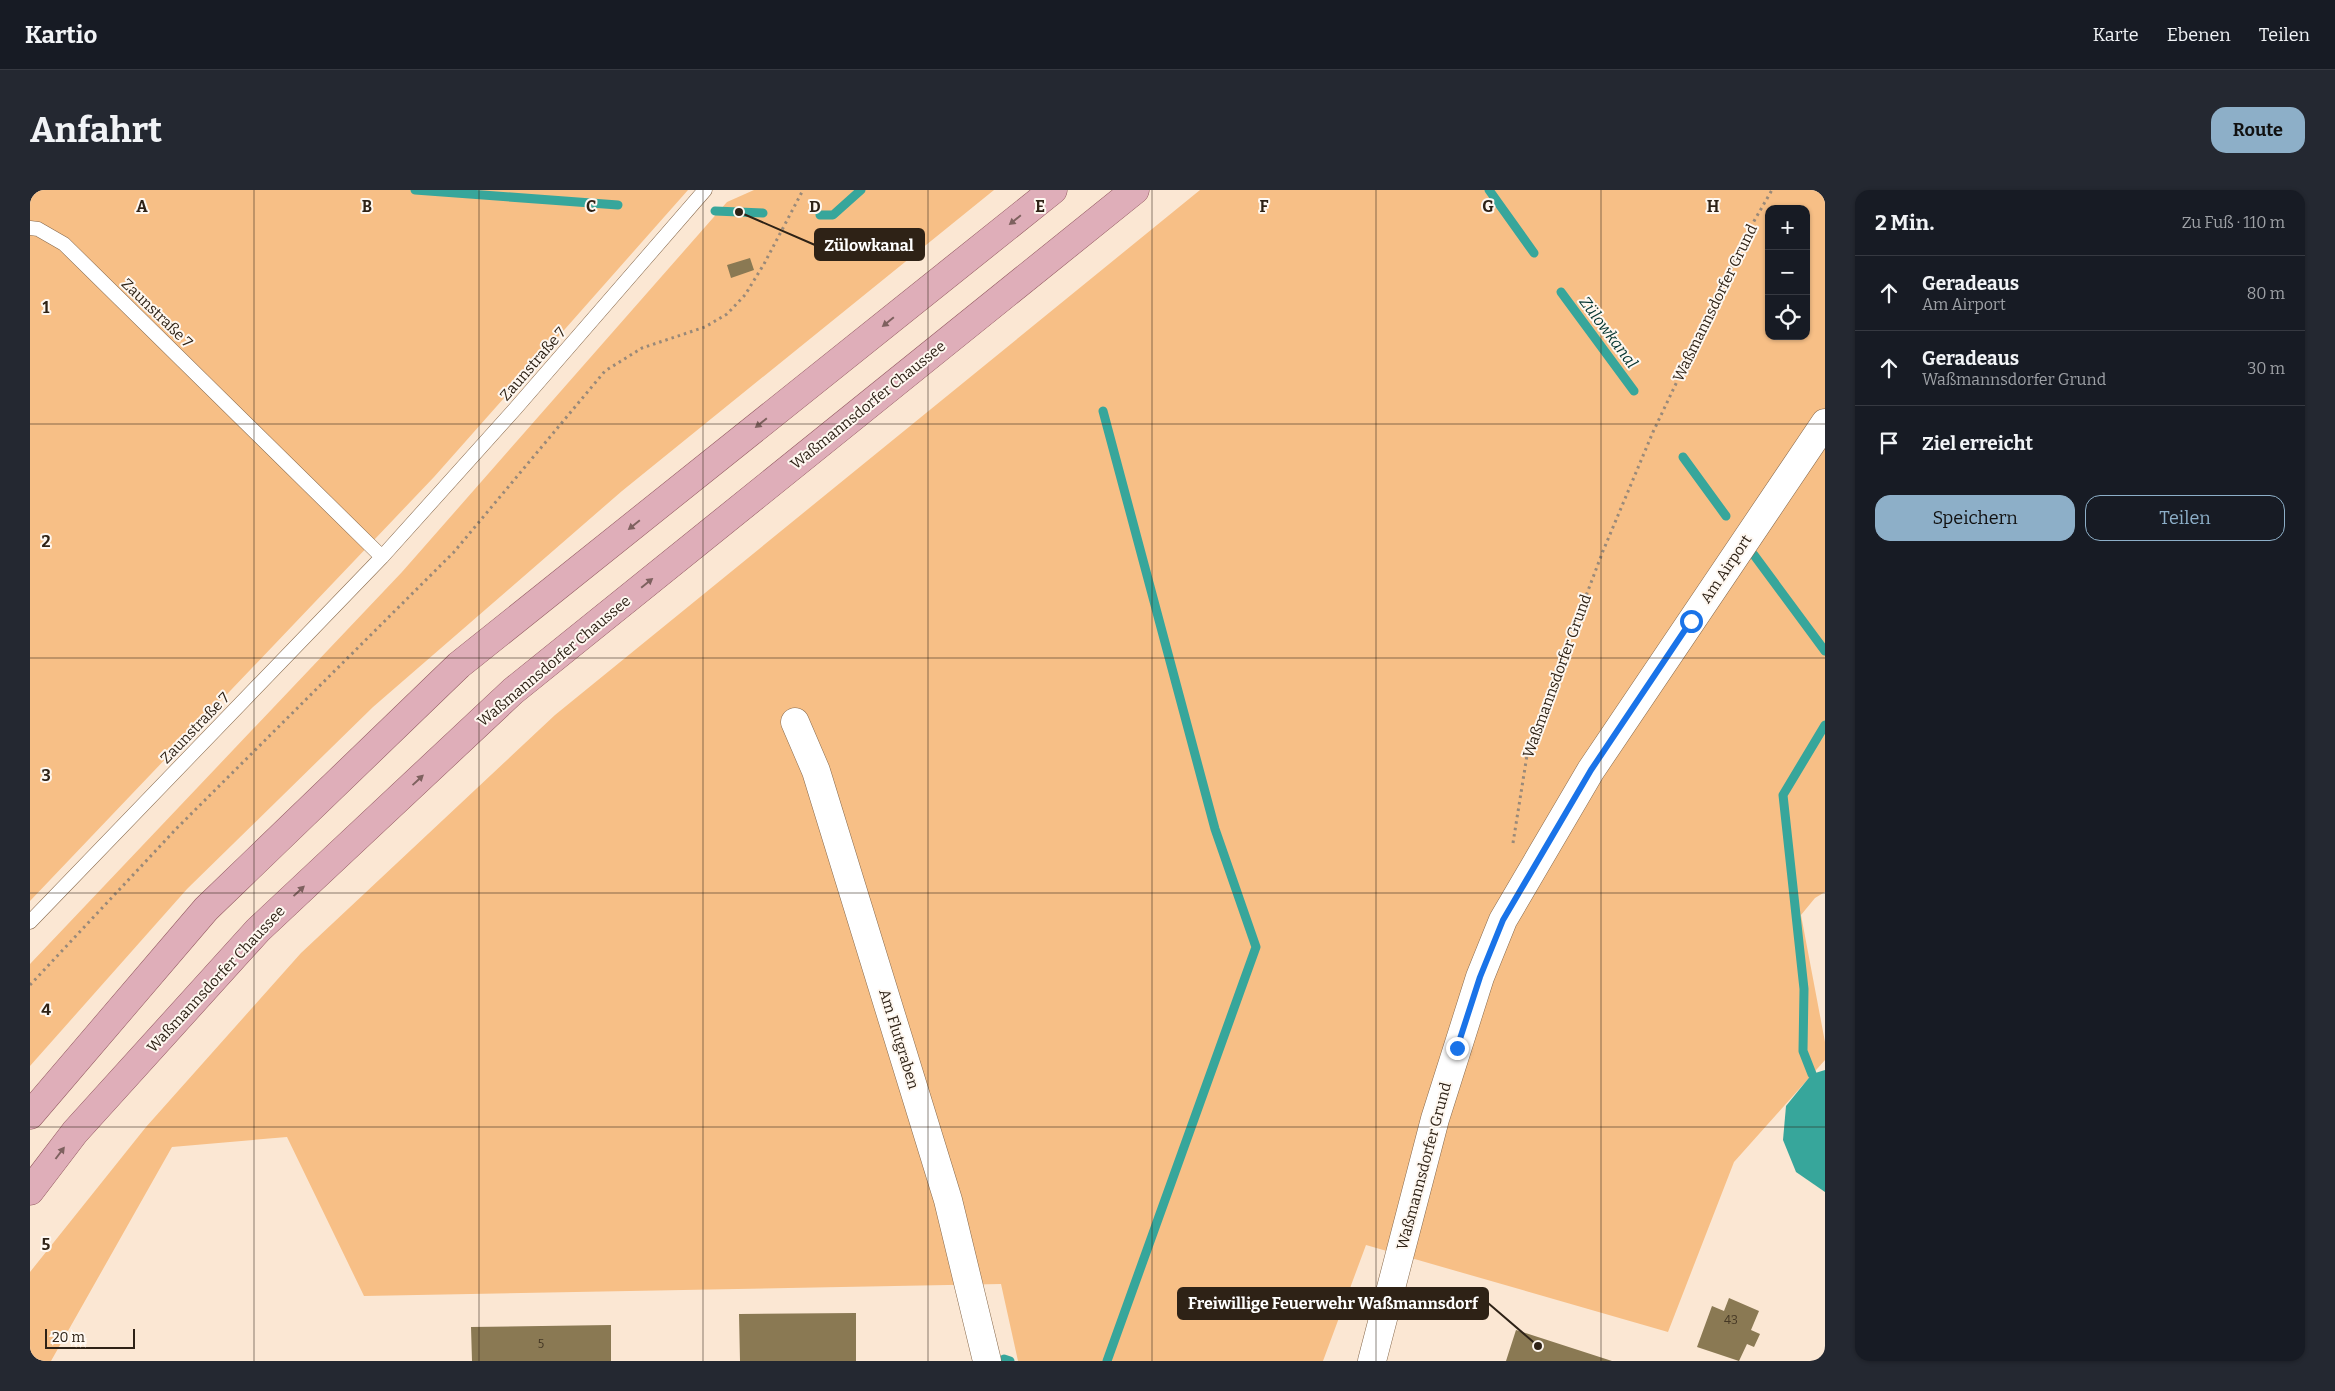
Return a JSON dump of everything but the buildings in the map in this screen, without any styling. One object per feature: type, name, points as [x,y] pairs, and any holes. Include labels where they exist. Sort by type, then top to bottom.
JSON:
[{"type":"main road","points":[[30,1115],[206,910],[459,665],[1053,190]]},
{"type":"main road","name":"Waßmannsdorfer Chaussee","points":[[30,1191],[75,1132],[258,930],[513,691],[1135,190]]},
{"type":"street","name":"Am Airport","points":[[1503,920],[1591,770],[1825,423]]},
{"type":"street","name":"Am Flutgraben","points":[[794,722],[816,771],[948,1200],[987,1361]]},
{"type":"street","name":"Waßmannsdorfer Grund","points":[[1372,1361],[1435,1119],[1480,977],[1503,920]]},
{"type":"lane","name":"Zaunstraße 7","points":[[30,922],[382,557],[516,409],[705,190]]},
{"type":"lane","name":"Zaunstraße 7","points":[[30,228],[38,229],[64,244],[382,557]]},
{"type":"path","points":[[30,985],[176,828],[454,552],[605,371],[642,348],[705,327],[727,314],[744,295],[764,264],[804,190]]},
{"type":"path","name":"Waßmannsdorfer Grund","points":[[1512,849],[1528,749],[1603,552],[1653,432],[1750,228],[1772,190]]},
{"type":"shaded area","points":[[30,190],[688,190],[434,477],[30,901]]},
{"type":"shaded area","points":[[754,190],[994,190],[622,491],[373,707],[187,889],[30,1066],[30,964],[402,572],[727,202]]},
{"type":"shaded area","points":[[1200,190],[1825,190],[1825,892],[1815,898],[1801,915],[1825,1042],[1825,1060],[1734,1162],[1668,1332],[1366,1245],[1323,1361],[1018,1361],[1001,1284],[364,1296],[287,1137],[172,1147],[51,1361],[30,1361],[30,1272],[146,1127],[301,953],[555,715]]},
{"type":"water","points":[[1825,1070],[1825,1192],[1796,1172],[1783,1140],[1786,1106],[1812,1074]]},
{"type":"waterway","name":"Zülowkanal","points":[[415,190],[618,205]]},
{"type":"waterway","name":"Zülowkanal","points":[[820,215],[833,215],[861,190]]},
{"type":"waterway","name":"Zülowkanal","points":[[1489,190],[1534,253]]},
{"type":"waterway","name":"Zülowkanal","points":[[715,211],[763,213]]},
{"type":"waterway","name":"Zülowkanal","points":[[1561,292],[1634,391]]},
{"type":"waterway","points":[[1103,411],[1215,829],[1256,947],[1107,1361]]},
{"type":"waterway","name":"Zülowkanal","points":[[1683,457],[1726,516]]},
{"type":"waterway","points":[[1754,555],[1825,651]]},
{"type":"waterway","points":[[1812,1074],[1803,1051],[1804,989],[1783,795],[1825,725]]},
{"type":"waterway","points":[[1004,1359],[1010,1361]]},
{"type":"place","name":"Zülowkanal","points":[[739,212]]},
{"type":"place","name":"Freiwillige Feuerwehr Waßmannsdorf","points":[[1538,1346]]},
{"type":"route","points":[[1457,1048],[1480,977],[1503,920],[1591,770],[1691,621]]}]
